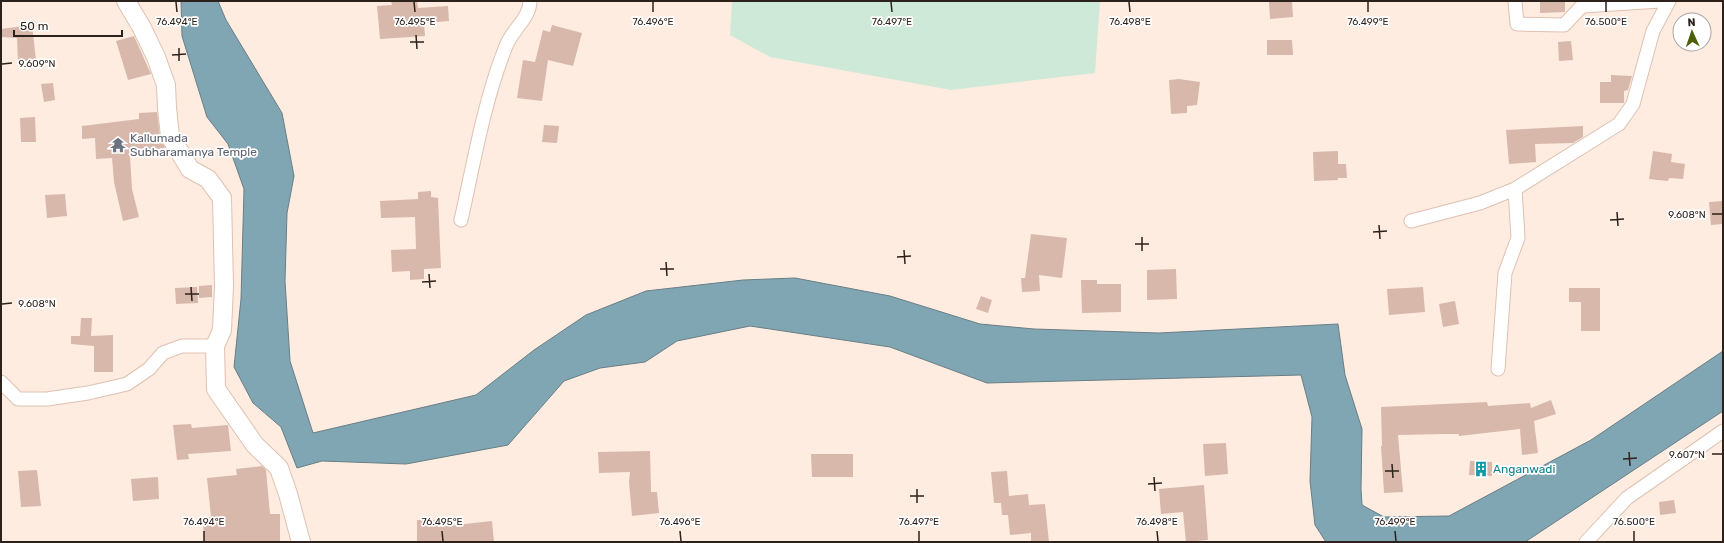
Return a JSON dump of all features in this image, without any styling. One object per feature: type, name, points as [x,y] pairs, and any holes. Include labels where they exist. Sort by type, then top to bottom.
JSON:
[{"type":"main road","points":[[126,1],[156,57],[166,85],[170,136],[190,169],[208,179],[222,198],[224,286],[222,330],[215,346],[216,389],[255,445],[279,468],[288,494],[301,542]]},
{"type":"street","points":[[461,220],[490,93],[506,44],[530,9],[530,1]]},
{"type":"street","points":[[1515,1],[1517,24],[1564,25],[1582,6],[1660,1]]},
{"type":"street","points":[[1411,221],[1480,203],[1515,189],[1619,124],[1633,104],[1653,31],[1669,1]]},
{"type":"street","points":[[1498,369],[1505,273],[1518,238],[1515,189]]},
{"type":"street","points":[[1,382],[18,399],[47,399],[88,393],[127,384],[149,369],[163,353],[182,346],[215,346]]},
{"type":"street","points":[[1586,542],[1627,498],[1723,431]]},
{"type":"green space","points":[[732,1],[1100,1],[1095,73],[951,90],[770,57],[730,35]]},
{"type":"water","points":[[181,1],[218,1],[226,20],[282,113],[294,176],[287,213],[285,281],[290,361],[313,433],[476,395],[534,350],[586,315],[646,291],[743,280],[795,278],[890,296],[980,324],[1034,329],[1159,333],[1338,324],[1345,375],[1362,429],[1362,505],[1384,517],[1449,516],[1591,440],[1723,351],[1723,411],[1525,542],[1326,542],[1315,525],[1310,481],[1312,417],[1301,375],[987,383],[890,347],[750,326],[677,341],[645,362],[600,368],[564,381],[508,445],[406,464],[322,461],[297,468],[281,427],[253,403],[234,367],[241,299],[244,189],[228,144],[207,117],[182,36]]},
{"type":"building","points":[[391,1],[417,1],[418,8],[448,6],[449,21],[424,23],[425,36],[380,39],[377,6],[392,5]]},
{"type":"building","points":[[1269,1],[1292,1],[1293,17],[1270,19]]},
{"type":"building","points":[[1540,1],[1565,1],[1565,12],[1540,13]]},
{"type":"building","points":[[32,25],[36,60],[18,62],[17,38],[1,37],[1,29]]},
{"type":"building","points":[[552,25],[582,33],[573,66],[548,60],[542,101],[517,98],[523,60],[535,62],[543,30],[550,32]]},
{"type":"building","points":[[134,36],[151,74],[128,80],[116,41]]},
{"type":"building","points":[[1267,40],[1292,40],[1293,55],[1267,55]]},
{"type":"building","points":[[1571,41],[1573,60],[1559,61],[1558,42]]},
{"type":"building","points":[[1611,75],[1632,76],[1628,90],[1624,91],[1624,103],[1600,103],[1600,82],[1611,82]]},
{"type":"building","points":[[1179,79],[1200,82],[1197,105],[1187,106],[1187,113],[1171,114],[1169,80]]},
{"type":"building","points":[[53,83],[55,100],[44,102],[41,84]]},
{"type":"building","points":[[157,112],[160,137],[165,148],[141,151],[141,156],[130,157],[132,189],[139,217],[123,221],[114,182],[112,158],[96,159],[95,138],[82,139],[82,126],[139,119],[139,113]]},
{"type":"building","points":[[35,117],[36,142],[21,142],[20,118]]},
{"type":"building","points":[[544,125],[559,126],[557,143],[542,142]]},
{"type":"building","points":[[1583,126],[1583,137],[1573,143],[1535,144],[1536,162],[1509,164],[1506,130]]},
{"type":"building","points":[[1338,151],[1338,164],[1346,164],[1347,178],[1314,181],[1313,152]]},
{"type":"building","points":[[1653,151],[1672,154],[1671,162],[1685,164],[1683,179],[1669,178],[1668,181],[1649,179]]},
{"type":"building","points":[[431,191],[431,197],[438,198],[441,268],[424,269],[424,279],[410,280],[410,271],[392,272],[391,250],[416,249],[415,217],[381,218],[380,201],[418,199],[418,192]]},
{"type":"building","points":[[65,194],[67,216],[47,218],[45,195]]},
{"type":"building","points":[[1723,201],[1723,224],[1711,225],[1709,202]]},
{"type":"building","points":[[1031,234],[1067,238],[1062,278],[1039,275],[1040,291],[1022,292],[1021,278],[1025,278]]},
{"type":"building","points":[[1176,269],[1177,299],[1147,300],[1147,270]]},
{"type":"building","points":[[1081,280],[1097,280],[1097,284],[1121,284],[1121,312],[1082,313]]},
{"type":"building","points":[[212,285],[212,297],[199,298],[199,286]]},
{"type":"building","points":[[197,287],[198,303],[176,304],[175,288]]},
{"type":"building","points":[[1423,287],[1425,312],[1389,315],[1387,289]]},
{"type":"building","points":[[1569,288],[1600,288],[1600,331],[1581,331],[1581,302],[1569,302]]},
{"type":"building","points":[[981,296],[992,300],[988,313],[976,309]]},
{"type":"building","points":[[1455,301],[1459,324],[1443,327],[1439,304]]},
{"type":"building","points":[[81,318],[92,318],[91,336],[113,335],[113,372],[94,372],[94,346],[71,344],[71,336],[80,336]]},
{"type":"building","points":[[1551,400],[1556,414],[1534,421],[1538,453],[1522,455],[1520,429],[1459,436],[1459,434],[1398,435],[1403,492],[1384,493],[1381,446],[1381,407],[1487,402],[1488,406],[1530,403],[1531,408]]},
{"type":"building","points":[[191,424],[192,428],[228,425],[231,451],[188,454],[189,459],[177,460],[173,425]]},
{"type":"building","points":[[1226,443],[1228,474],[1205,476],[1203,444]]},
{"type":"building","points":[[650,451],[651,492],[657,492],[659,513],[632,516],[629,482],[630,472],[599,473],[598,452]]},
{"type":"building","points":[[811,454],[853,454],[853,477],[812,477]]},
{"type":"building","name":"Anganwadi","points":[[1470,461],[1492,462],[1492,476],[1469,475]]},
{"type":"building","points":[[262,466],[266,470],[270,514],[280,514],[280,542],[204,542],[203,518],[211,517],[207,478],[237,475],[236,469]]},
{"type":"building","points":[[37,470],[41,506],[21,507],[18,471]]},
{"type":"building","points":[[1007,471],[1009,496],[1028,494],[1029,505],[1045,504],[1049,542],[1031,542],[1031,533],[1010,535],[1008,515],[1002,515],[1001,503],[994,503],[991,472]]},
{"type":"building","points":[[158,477],[159,499],[133,501],[131,479]]},
{"type":"building","points":[[1204,485],[1208,540],[1186,542],[1183,512],[1161,514],[1159,489]]},
{"type":"building","points":[[1674,500],[1676,513],[1660,515],[1659,502]]},
{"type":"building","points":[[417,520],[438,520],[438,527],[492,521],[494,542],[417,542]]},
{"type":"place","name":"Kallumada Subharamanya Temple","points":[[118,145]]},
{"type":"place","name":"Anganwadi","points":[[1481,469]]}]
